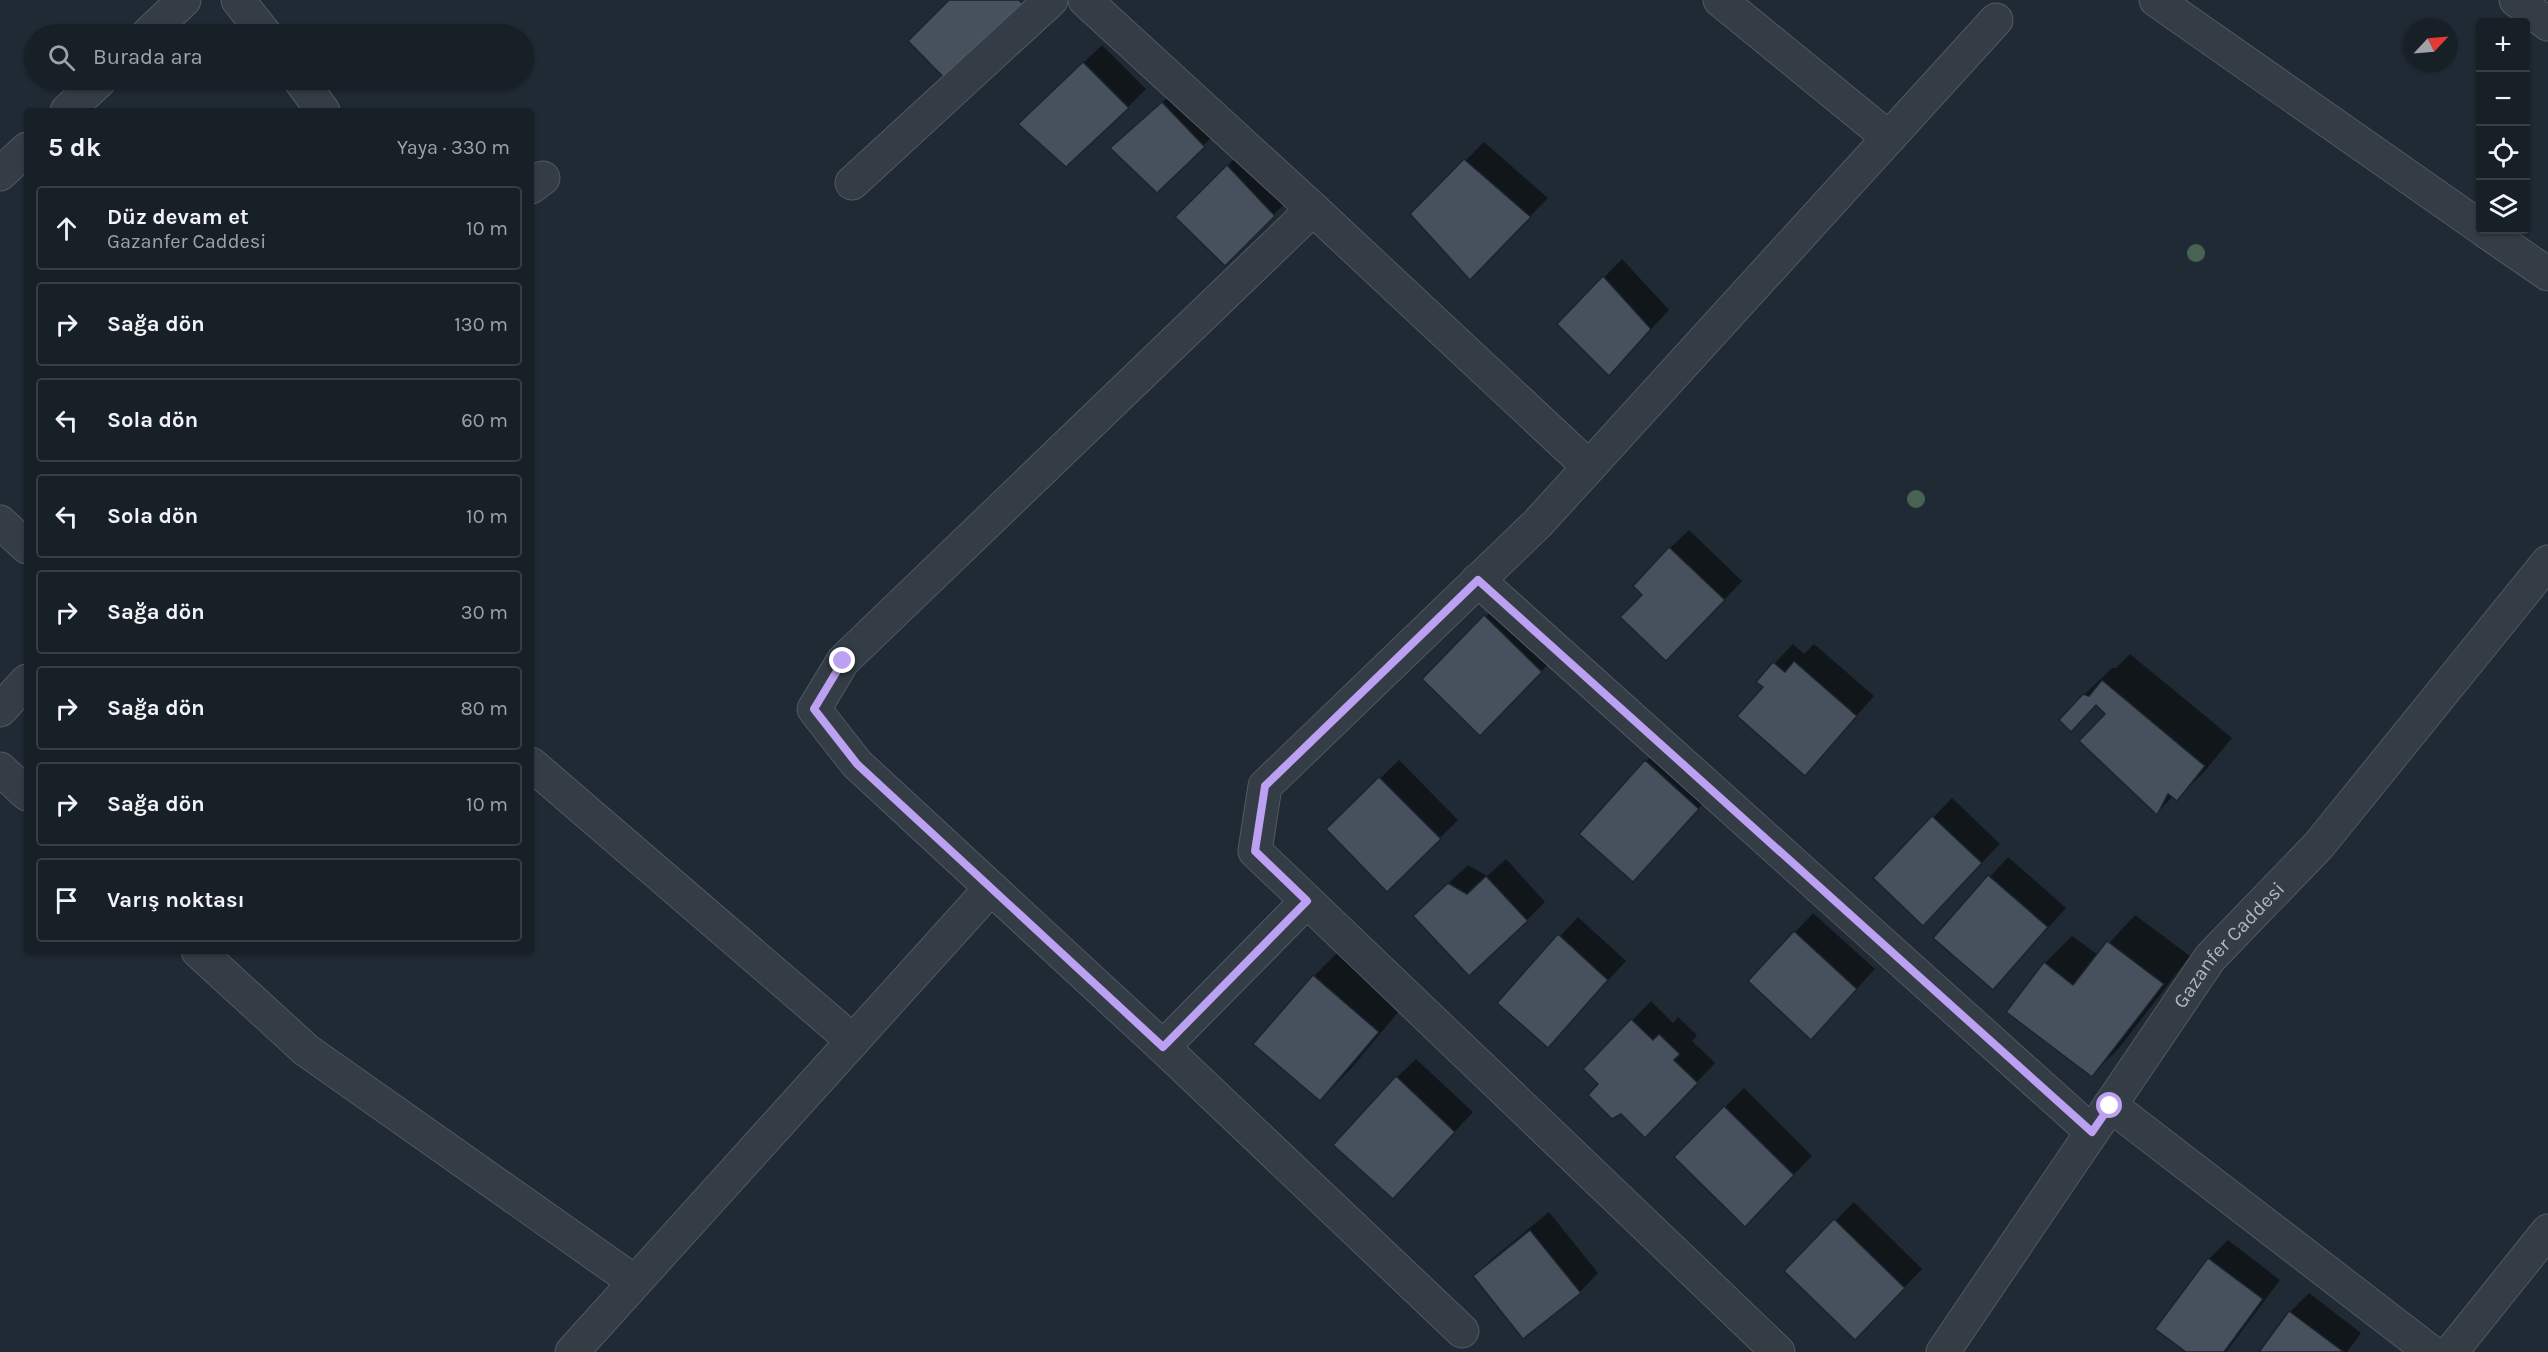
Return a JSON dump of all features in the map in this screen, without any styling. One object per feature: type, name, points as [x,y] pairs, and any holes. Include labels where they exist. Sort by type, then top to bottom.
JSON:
[{"type":"street","points":[[159,24],[184,0]]},
{"type":"street","points":[[238,0],[257,24]]},
{"type":"street","points":[[852,183],[1051,0]]},
{"type":"street","points":[[1085,0],[1313,209],[1588,467]]},
{"type":"street","points":[[1720,0],[1889,138]]},
{"type":"street","points":[[2156,0],[2476,224]]},
{"type":"street","points":[[2516,0],[2548,24]]},
{"type":"street","points":[[1778,1352],[1255,851],[1265,786],[1538,523],[1996,20]]},
{"type":"street","points":[[70,108],[89,90]]},
{"type":"street","points":[[307,90],[321,108]]},
{"type":"street","points":[[0,174],[24,152]]},
{"type":"street","points":[[1313,209],[843,661],[814,709],[857,764],[1163,1047],[1462,1331]]},
{"type":"street","points":[[2491,234],[2548,274]]},
{"type":"street","points":[[0,522],[24,544]]},
{"type":"street","name":"Gazanfer Caddesi","points":[[1942,1352],[2210,958],[2319,845],[2548,562]]},
{"type":"street","points":[[1478,580],[2092,1132]]},
{"type":"street","points":[[0,710],[24,684]]},
{"type":"street","points":[[534,767],[853,1041]]},
{"type":"street","points":[[0,769],[24,791]]},
{"type":"street","points":[[572,1352],[991,888]]},
{"type":"street","points":[[1163,1047],[1307,901]]},
{"type":"street","points":[[201,954],[306,1050],[635,1282]]},
{"type":"street","points":[[2110,1106],[2430,1352]]},
{"type":"street","points":[[2451,1352],[2548,1231]]},
{"type":"building","points":[[949,0],[1019,0],[1029,10],[953,87],[908,41]]},
{"type":"building","points":[[1083,62],[1129,108],[1066,167],[1018,124]]},
{"type":"building","points":[[1162,102],[1205,147],[1157,193],[1110,148]]},
{"type":"building","points":[[1464,159],[1531,217],[1470,280],[1410,214]]},
{"type":"building","points":[[1227,165],[1275,216],[1225,266],[1175,217]]},
{"type":"building","points":[[1603,276],[1651,329],[1609,376],[1557,324]]},
{"type":"building","points":[[1669,547],[1725,600],[1666,661],[1620,617],[1642,595],[1633,586]]},
{"type":"building","points":[[1484,615],[1542,672],[1480,736],[1422,679]]},
{"type":"building","points":[[1794,661],[1857,716],[1805,776],[1737,716],[1763,687],[1756,682],[1773,662],[1785,672]]},
{"type":"building","points":[[2102,680],[2205,766],[2177,801],[2168,794],[2157,815],[2079,741],[2105,714],[2096,705],[2071,732],[2059,720],[2083,694],[2089,696]]},
{"type":"building","points":[[1645,760],[1699,809],[1633,882],[1579,834]]},
{"type":"building","points":[[1379,777],[1441,839],[1387,892],[1326,829]]},
{"type":"building","points":[[1932,816],[1982,863],[1923,926],[1873,878]]},
{"type":"building","points":[[1988,875],[2048,927],[1993,990],[1933,938]]},
{"type":"building","points":[[1486,876],[1528,921],[1469,976],[1413,916],[1448,883],[1467,894]]},
{"type":"building","points":[[1794,931],[1857,989],[1811,1040],[1748,981]]},
{"type":"building","points":[[1558,934],[1608,980],[1548,1048],[1497,1003]]},
{"type":"building","points":[[2107,941],[2164,984],[2092,1077],[2006,1012],[2044,962],[2073,985]]},
{"type":"building","points":[[1313,975],[1379,1032],[1320,1101],[1253,1044]]},
{"type":"building","points":[[1631,1019],[1653,1040],[1659,1034],[1680,1054],[1674,1060],[1698,1083],[1645,1138],[1621,1114],[1612,1119],[1588,1095],[1598,1084],[1583,1069]]},
{"type":"building","points":[[1396,1076],[1455,1132],[1393,1199],[1333,1145]]},
{"type":"building","points":[[1724,1106],[1794,1175],[1745,1227],[1674,1157]]},
{"type":"building","points":[[1834,1219],[1905,1288],[1855,1340],[1784,1271]]},
{"type":"building","points":[[1530,1230],[1581,1293],[1523,1339],[1473,1276]]},
{"type":"building","points":[[2208,1258],[2263,1299],[2224,1352],[2186,1352],[2155,1329]]},
{"type":"building","points":[[2289,1311],[2344,1352],[2259,1352]]},
{"type":"route","points":[[843,661],[814,709],[857,764],[1163,1047],[1307,901],[1255,851],[1265,786],[1478,580],[2092,1132],[2110,1106]]}]
